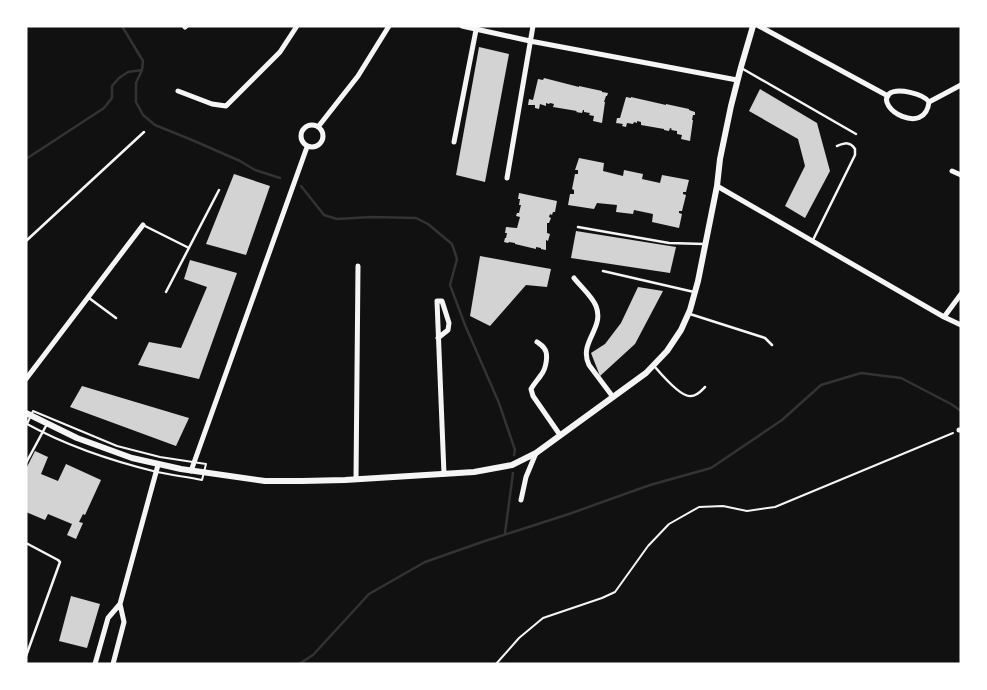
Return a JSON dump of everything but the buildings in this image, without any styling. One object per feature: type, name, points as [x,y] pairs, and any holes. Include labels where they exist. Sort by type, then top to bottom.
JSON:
[{"type":"street","points":[[178,91],[212,104],[226,106],[280,52],[296,26]]},
{"type":"street","points":[[318,127],[358,76],[390,26]]},
{"type":"street","points":[[462,26],[530,41],[737,80]]},
{"type":"street","points":[[507,178],[533,26]]},
{"type":"street","points":[[26,413],[77,438],[132,458],[191,471],[266,481],[318,481],[474,472],[512,465],[536,453],[641,377],[654,366],[675,340],[696,292],[717,186],[725,133],[737,80],[753,26]]},
{"type":"street","points":[[759,26],[888,96]]},
{"type":"street","points":[[454,142],[476,28]]},
{"type":"street","points":[[929,102],[924,96],[904,91],[894,92],[888,96],[887,101],[898,116],[912,119],[922,115],[926,111],[929,102],[961,85]]},
{"type":"street","points":[[313,125],[318,127],[323,135],[321,143],[315,147],[307,147],[301,138],[302,130],[313,125]]},
{"type":"street","points":[[191,471],[307,147]]},
{"type":"street","points":[[952,171],[961,175]]},
{"type":"street","points":[[717,186],[961,325]]},
{"type":"street","points":[[26,379],[143,225]]},
{"type":"street","points":[[356,479],[358,266]]},
{"type":"street","points":[[574,278],[594,301],[598,311],[598,323],[587,346],[587,360],[613,397]]},
{"type":"street","points":[[944,317],[961,294]]},
{"type":"street","points":[[438,338],[448,330],[449,323],[442,300],[437,301],[438,338],[444,474]]},
{"type":"street","points":[[537,342],[545,348],[547,356],[542,375],[531,388],[533,396],[560,435]]},
{"type":"street","points":[[521,500],[526,476],[536,453]]},
{"type":"street","points":[[96,664],[108,618],[120,604],[158,464]]},
{"type":"street","points":[[113,664],[124,622],[120,604]]},
{"type":"lane","points":[[741,67],[856,134]]},
{"type":"lane","points":[[26,241],[144,132]]},
{"type":"lane","points":[[812,241],[855,154],[855,149],[850,143],[837,146]]},
{"type":"lane","points":[[166,292],[218,190]]},
{"type":"lane","points":[[143,225],[189,248]]},
{"type":"lane","points":[[578,227],[669,243],[706,244]]},
{"type":"lane","points":[[603,271],[696,292]]},
{"type":"lane","points":[[88,297],[116,318]]},
{"type":"lane","points":[[688,314],[765,338],[772,346]]},
{"type":"lane","points":[[654,366],[668,382],[687,396],[692,396],[704,388]]},
{"type":"lane","points":[[26,463],[47,424]]},
{"type":"lane","points":[[26,543],[60,562],[26,656]]},
{"type":"path","points":[[496,664],[519,638],[543,618],[615,592],[648,546],[669,524],[699,507],[723,506],[747,511],[775,507],[960,430]]},
{"type":"waterway","points":[[122,26],[143,61],[142,70],[136,83],[136,102],[143,115],[155,125],[240,161],[255,170],[280,178]]},
{"type":"waterway","points":[[26,159],[104,108],[112,98],[112,86],[119,78],[128,72],[142,70]]},
{"type":"waterway","points":[[301,186],[324,215],[337,219],[371,217],[416,218],[428,224],[452,244],[457,259],[450,285],[499,403],[515,450],[514,455]]},
{"type":"waterway","points":[[299,664],[313,655],[369,594],[425,562],[650,485],[711,468],[782,420],[821,385],[861,373],[901,378],[961,411]]},
{"type":"waterway","points":[[505,533],[513,473]]}]
